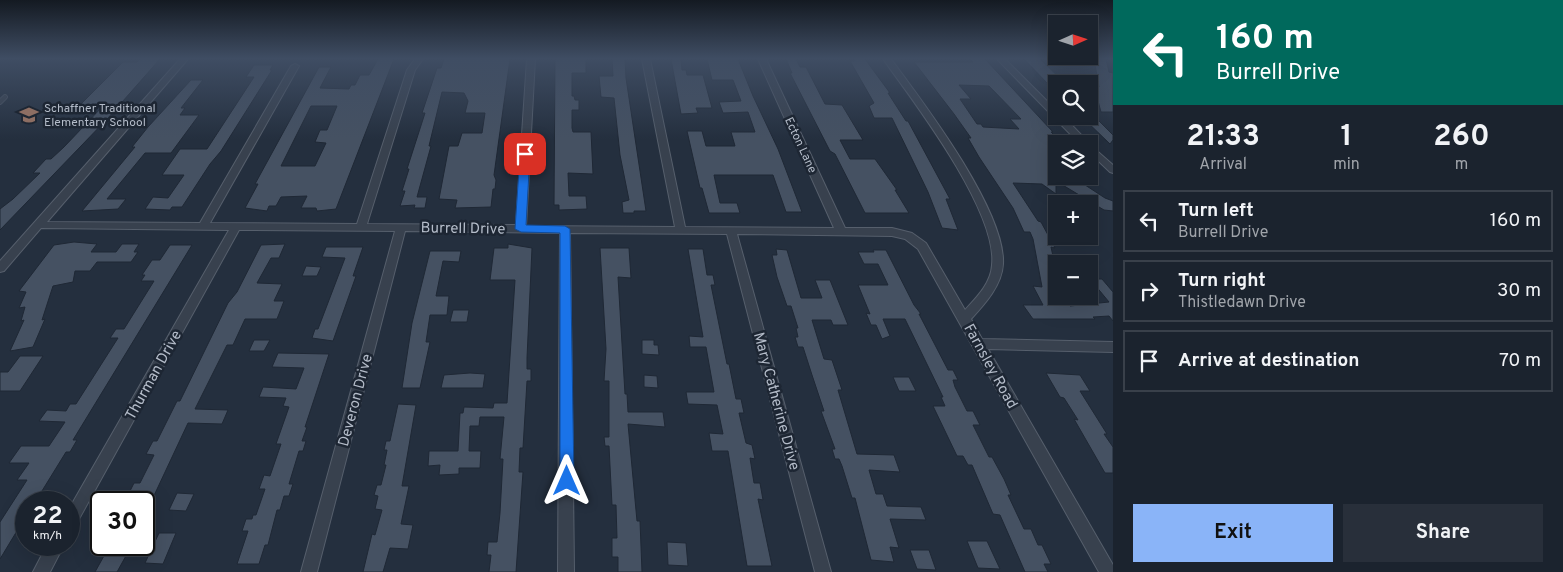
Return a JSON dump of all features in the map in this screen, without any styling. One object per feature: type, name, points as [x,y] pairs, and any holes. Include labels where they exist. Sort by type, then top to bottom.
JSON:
[{"type":"street","points":[[0,268],[161,86]]},
{"type":"street","points":[[203,226],[284,86]]},
{"type":"street","points":[[362,227],[407,86]]},
{"type":"street","points":[[521,229],[529,86]]},
{"type":"street","points":[[651,86],[681,230]]},
{"type":"street","name":"Ecton Lane","points":[[774,86],[841,231]]},
{"type":"street","name":"Farnsley Road","points":[[907,86],[926,112],[983,208],[996,236],[999,255],[995,276],[986,294],[964,318],[1108,572]]},
{"type":"street","points":[[1028,86],[1048,106]]},
{"type":"street","points":[[1067,125],[1076,135]]},
{"type":"street","points":[[1098,156],[1113,170]]},
{"type":"street","name":"Burrell Drive","points":[[38,225],[892,232],[916,240],[922,246],[964,318]]},
{"type":"street","name":"Thurman Drive","points":[[80,503],[236,226]]},
{"type":"street","name":"Deveron Drive","points":[[310,572],[401,228]]},
{"type":"street","points":[[565,229],[566,572]]},
{"type":"street","name":"Mary Catherine Drive","points":[[730,230],[823,572]]},
{"type":"street","points":[[979,344],[1113,347]]},
{"type":"street","points":[[41,572],[50,556]]},
{"type":"lane","points":[[0,102],[5,97]]},
{"type":"building","points":[[99,86],[136,86],[108,118],[0,230],[0,209],[40,173],[33,173],[46,159],[51,159],[64,147],[102,107],[78,107]]},
{"type":"building","points":[[186,86],[199,86],[181,108],[185,108],[180,115],[199,115],[171,153],[145,153],[107,199],[126,199],[118,209],[82,211],[135,147],[132,147]]},
{"type":"building","points":[[248,86],[262,86],[221,151],[210,164],[182,207],[172,207],[170,210],[145,209],[153,197],[168,198],[184,175],[162,175],[180,149],[207,149]]},
{"type":"building","points":[[309,86],[349,89],[351,86],[384,86],[336,209],[317,211],[316,208],[301,208],[307,196],[281,197],[276,206],[269,206],[267,211],[245,208],[258,184],[255,184]],"holes":[[[311,106],[337,106],[327,130],[320,130],[315,142],[326,143],[315,166],[281,166]]]},
{"type":"building","points":[[431,86],[506,86],[494,175],[496,180],[495,189],[493,189],[491,207],[455,208],[457,200],[439,199],[449,146],[458,146],[462,133],[482,133],[485,113],[465,113],[468,101],[464,93],[442,92],[429,146],[431,146],[417,197],[427,197],[425,208],[414,208],[415,205],[400,206],[405,191],[402,191],[409,169],[407,169],[425,113],[422,113]]},
{"type":"building","points":[[555,86],[572,86],[572,96],[574,96],[575,100],[579,100],[579,110],[572,110],[572,128],[573,132],[591,132],[593,174],[568,173],[569,196],[586,196],[587,209],[559,210],[559,205],[554,205]]},
{"type":"building","points":[[600,86],[627,86],[646,211],[623,213],[622,202],[629,200],[620,155],[614,98],[601,97]]},
{"type":"building","points":[[676,86],[706,86],[712,108],[696,108],[698,113],[681,114]]},
{"type":"building","points":[[735,86],[749,86],[778,149],[802,212],[786,212],[773,175],[714,175],[720,203],[737,203],[740,213],[709,213],[702,188],[700,188],[687,131],[702,131],[706,146],[735,146],[731,132],[755,132],[748,112],[723,113],[719,102],[741,101]]},
{"type":"building","points":[[797,86],[816,86],[825,104],[842,105],[863,140],[840,140],[850,159],[875,159],[897,190],[895,190],[909,213],[865,213],[835,154],[830,151]]},
{"type":"building","points":[[864,86],[885,86],[906,121],[908,121],[950,199],[946,199],[958,230],[942,228],[928,192],[892,118],[874,118],[869,106],[874,103]]},
{"type":"building","points":[[932,86],[960,86],[971,99],[960,99],[977,124],[981,124],[983,127],[1019,129],[1010,119],[1021,119],[989,86],[980,86],[1010,86],[1053,132],[1051,132],[1054,135],[1048,135],[1048,185],[1056,185],[1056,194],[1042,184],[1013,183],[1038,221],[1041,222],[1048,235],[1048,245],[1053,245],[1055,248],[1051,247],[1053,255],[1048,255],[1048,305],[1098,305],[1098,303],[1109,302],[1098,289],[1098,279],[1102,279],[1113,292],[1113,321],[1109,316],[1093,317],[1095,319],[1033,319],[1023,305],[1043,305],[1033,286],[1042,287],[1033,239],[1030,232],[1024,232],[1013,208],[968,138],[971,138]]},
{"type":"building","points":[[1113,86],[1113,112],[1101,112],[1098,101],[1098,87]]},
{"type":"building","points":[[1098,120],[1113,135],[1113,140],[1110,144],[1090,125],[1098,125]]},
{"type":"building","points":[[1063,185],[1085,185],[1113,201],[1113,211],[1104,210],[1098,206],[1098,195],[1079,195]]},
{"type":"building","points":[[74,242],[97,244],[91,252],[116,252],[122,244],[139,244],[134,252],[138,252],[131,262],[97,262],[90,271],[75,271],[73,282],[53,286],[42,320],[45,319],[33,347],[10,351],[24,320],[21,321],[25,307],[19,308],[26,292],[19,291],[54,245]]},
{"type":"building","points":[[285,244],[279,258],[271,258],[257,283],[282,284],[274,301],[284,301],[277,319],[245,319],[233,345],[227,345],[195,409],[228,410],[222,424],[188,423],[155,493],[155,491],[130,491],[134,483],[140,483],[154,455],[146,454],[153,441],[157,441],[177,401],[180,401],[228,303],[237,292],[261,245]]},
{"type":"building","points":[[508,244],[532,248],[527,358],[527,369],[531,369],[531,381],[527,381],[523,448],[520,448],[519,472],[523,472],[516,572],[489,572],[491,555],[487,555],[488,542],[497,542],[500,513],[503,459],[500,459],[504,417],[480,417],[479,426],[470,426],[469,451],[481,451],[480,468],[459,468],[459,474],[439,475],[440,465],[428,466],[429,451],[458,451],[460,413],[463,413],[464,407],[493,408],[494,403],[507,403],[515,280],[490,280],[494,248],[508,248]]},
{"type":"building","points":[[170,245],[192,245],[73,440],[77,440],[70,452],[66,452],[42,491],[20,491],[27,480],[17,480],[29,463],[9,463],[21,446],[49,446],[65,422],[39,421],[47,410],[66,411],[70,404],[76,404],[118,338],[110,338],[116,329],[124,329],[154,281],[141,281],[145,275],[142,275],[152,260],[160,260]]},
{"type":"building","points":[[326,247],[363,247],[353,276],[356,276],[333,341],[312,338],[315,329],[318,329],[345,258],[322,257]]},
{"type":"building","points":[[600,248],[629,248],[631,278],[618,277],[625,394],[627,394],[628,412],[663,412],[665,427],[628,424],[637,521],[640,521],[642,572],[618,572],[618,557],[612,557],[612,538],[617,538],[616,505],[612,505],[609,446],[605,446],[604,437],[609,437],[609,381],[604,381],[606,349]]},
{"type":"building","points":[[688,249],[703,249],[707,275],[713,275],[715,285],[711,285],[727,364],[729,364],[736,399],[741,399],[744,413],[739,413],[746,443],[752,445],[755,459],[750,458],[754,483],[760,483],[763,500],[758,499],[772,566],[747,566],[728,451],[712,451],[709,433],[723,434],[717,405],[688,404],[686,392],[714,392],[706,347],[690,347],[689,336],[703,337]]},
{"type":"building","points":[[776,249],[787,250],[801,298],[822,298],[815,280],[830,280],[848,325],[833,325],[831,320],[812,320],[824,359],[832,360],[842,390],[838,390],[857,454],[894,455],[900,472],[869,470],[876,494],[883,494],[887,506],[921,507],[926,520],[890,519],[899,548],[890,547],[894,562],[871,560],[855,498],[852,498],[839,459],[835,459],[832,449],[835,449],[821,411],[824,411],[803,347],[798,347],[795,337],[798,337],[796,328],[798,328],[791,306],[787,306],[772,255],[777,255]]},
{"type":"building","points":[[873,250],[886,250],[914,305],[921,314],[919,314],[948,370],[953,370],[958,380],[953,380],[955,387],[967,411],[973,411],[980,425],[973,425],[989,457],[992,457],[1004,479],[1011,495],[1008,495],[1024,529],[1031,529],[1038,545],[1042,545],[1051,564],[1044,564],[1048,572],[1025,572],[1000,515],[993,514],[972,465],[968,465],[963,456],[957,456],[933,406],[945,406],[941,397],[943,397],[905,319],[883,319],[890,336],[882,339],[876,325],[871,325],[866,313],[870,314],[858,285],[888,285],[878,264],[864,264],[858,252],[874,252]]},
{"type":"building","points":[[430,251],[461,251],[459,262],[443,261],[436,296],[449,296],[447,315],[430,315],[426,342],[430,342],[420,388],[402,388],[412,323]]},
{"type":"building","points":[[306,266],[321,267],[317,276],[302,276]]},
{"type":"building","points":[[453,310],[469,310],[467,322],[450,322]]},
{"type":"building","points":[[254,340],[270,340],[264,351],[249,351]]},
{"type":"building","points":[[642,340],[654,340],[654,345],[658,345],[659,355],[642,354]]},
{"type":"building","points":[[278,353],[329,354],[305,427],[307,427],[302,441],[306,441],[303,451],[299,451],[289,484],[293,484],[289,496],[284,496],[280,510],[277,510],[268,545],[265,545],[259,564],[237,564],[248,531],[242,531],[246,519],[252,519],[253,515],[256,515],[265,489],[259,489],[264,475],[270,476],[281,444],[276,444],[289,407],[283,406],[286,398],[259,397],[263,387],[296,389],[304,368],[272,367]]},
{"type":"building","points":[[20,356],[43,356],[20,391],[0,391],[0,372],[8,372]]},
{"type":"building","points":[[1046,373],[1080,375],[1090,391],[1080,391],[1113,447],[1113,473],[1105,473],[1074,419],[1078,420],[1064,398],[1060,397]]},
{"type":"building","points":[[485,374],[483,388],[441,388],[444,375]]},
{"type":"building","points":[[644,375],[657,376],[658,388],[644,387]]},
{"type":"building","points":[[893,377],[909,377],[916,391],[899,391]]},
{"type":"building","points":[[398,404],[416,405],[402,486],[409,486],[401,524],[413,525],[408,549],[390,548],[383,572],[363,572],[372,534],[375,535],[382,510],[375,509],[378,496],[374,495],[377,485],[381,485],[386,465],[384,465],[387,450],[384,450],[386,441],[390,441]]},
{"type":"building","points":[[177,493],[194,494],[186,511],[169,510]]},
{"type":"building","points":[[15,499],[15,534],[0,559],[0,522]]},
{"type":"building","points":[[159,533],[176,533],[163,564],[145,563],[148,556],[155,556],[155,542]]},
{"type":"building","points":[[967,541],[987,541],[1000,569],[978,568]]},
{"type":"building","points":[[667,542],[686,543],[688,566],[668,565]]},
{"type":"building","points":[[910,550],[929,550],[936,570],[917,569]]},
{"type":"building","points":[[104,556],[126,556],[117,572],[95,572]]},
{"type":"place","name":"Schaffner Traditional Elementary School","points":[[29,115]]},
{"type":"route","points":[[525,154],[521,229],[565,229],[567,481]]}]
